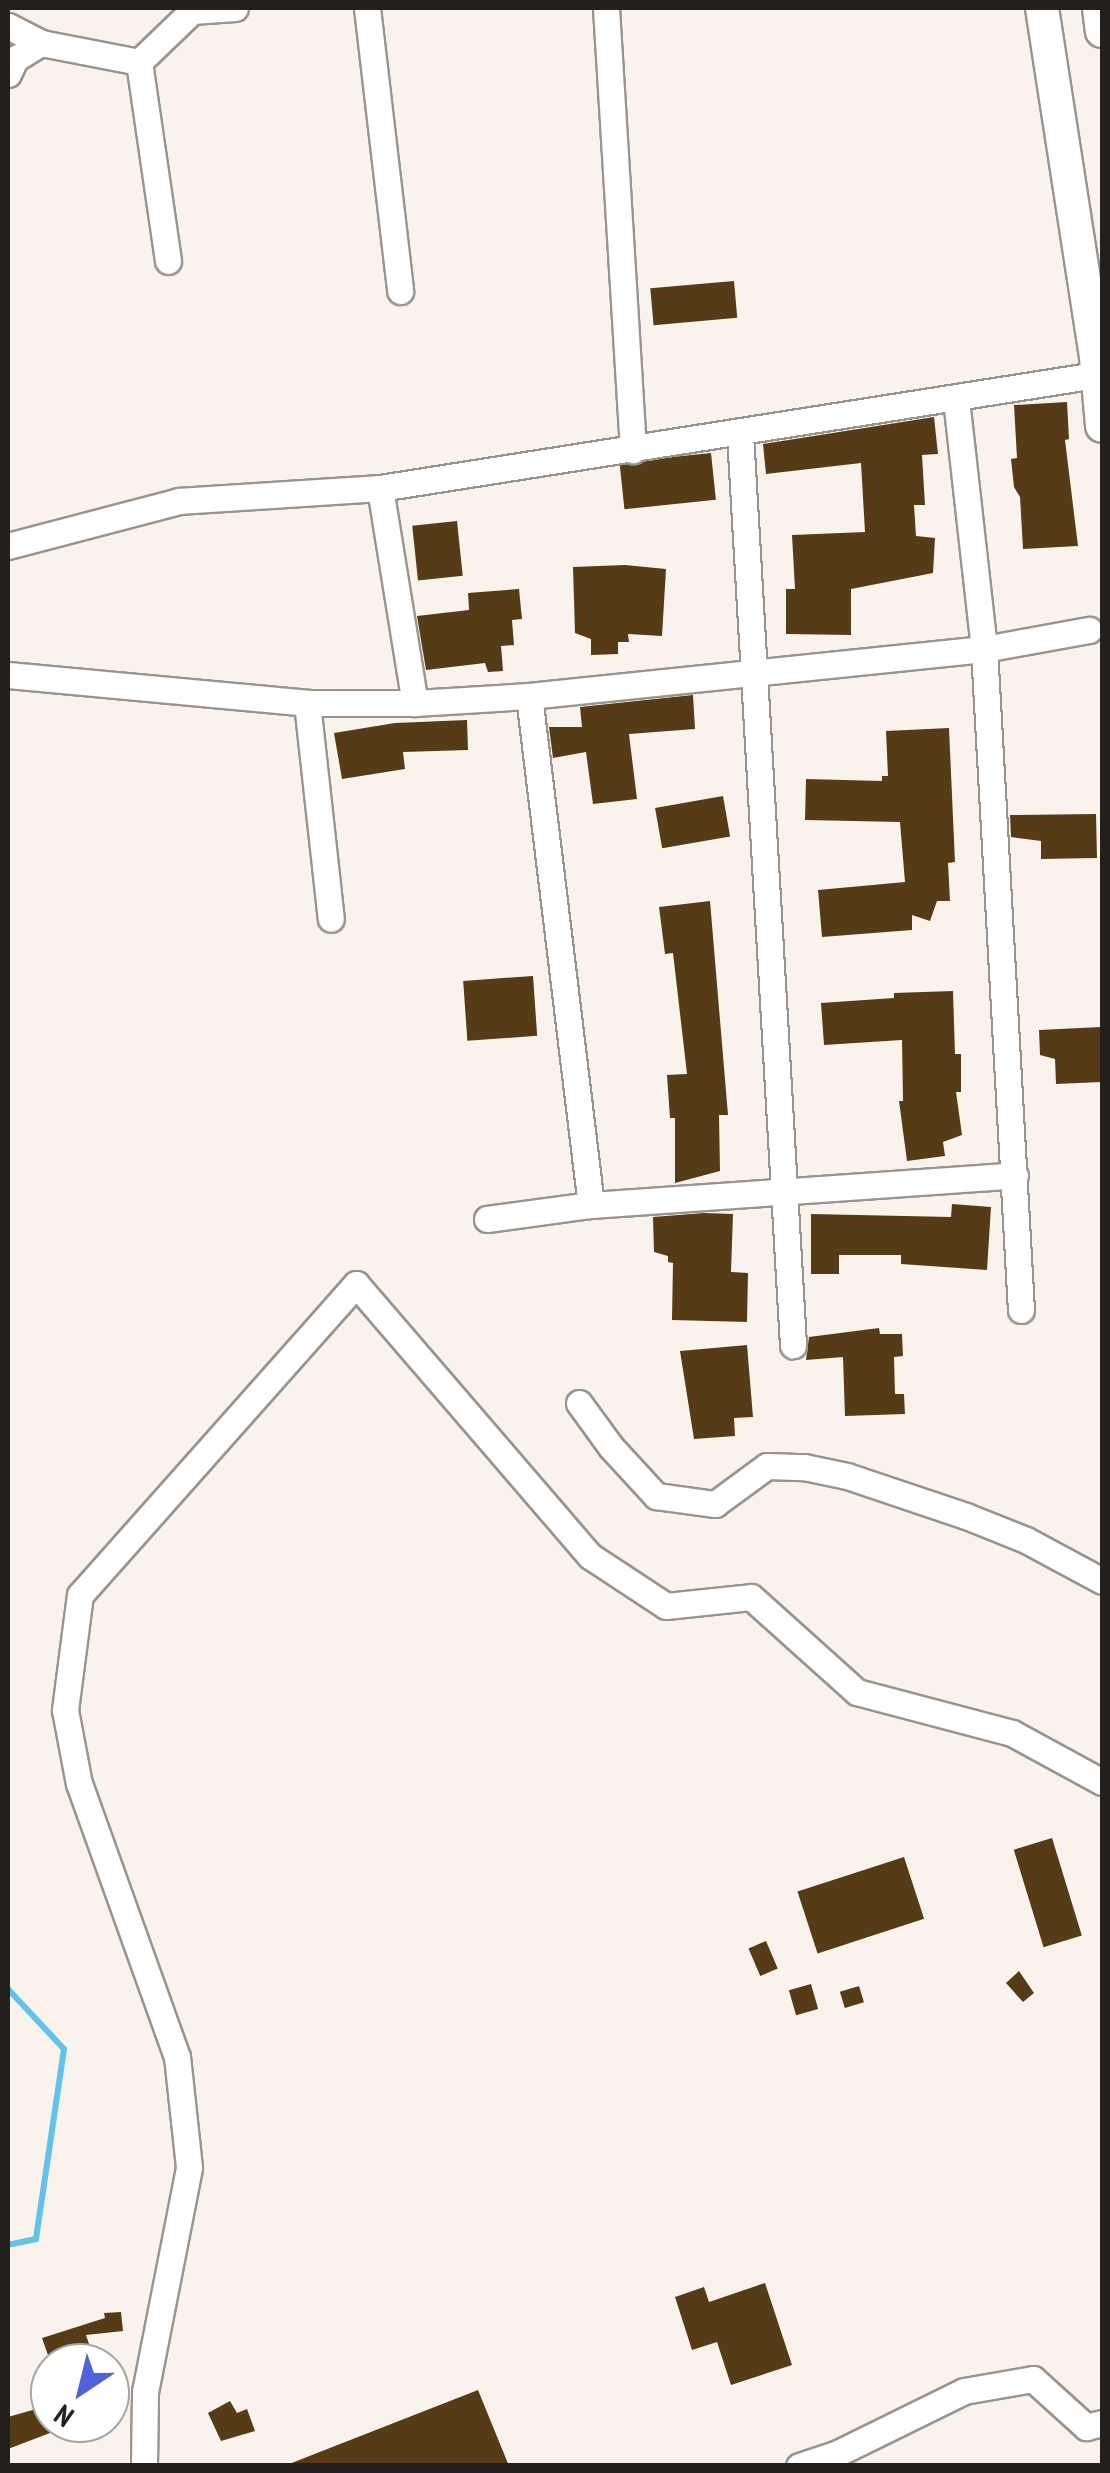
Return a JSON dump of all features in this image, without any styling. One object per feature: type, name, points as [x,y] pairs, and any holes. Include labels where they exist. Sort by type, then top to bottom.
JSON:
[{"type":"street","points":[[139,62],[192,11],[235,8]]},
{"type":"street","points":[[367,8],[400,290]]},
{"type":"street","points":[[606,8],[633,450]]},
{"type":"street","points":[[1042,8],[1100,375],[1102,426]]},
{"type":"street","points":[[1099,8],[1102,31]]},
{"type":"street","points":[[8,26],[41,43],[139,62]]},
{"type":"street","points":[[8,74],[15,60],[41,43]]},
{"type":"street","points":[[139,62],[168,262]]},
{"type":"street","points":[[8,546],[179,500],[380,488],[1100,375]]},
{"type":"street","points":[[956,400],[984,650],[1021,1310]]},
{"type":"street","points":[[740,434],[781,1194],[793,1345]]},
{"type":"street","points":[[380,488],[415,702]]},
{"type":"street","points":[[8,675],[307,702],[415,702],[529,696],[755,670],[984,650],[1089,630]]},
{"type":"street","points":[[529,696],[591,1204]]},
{"type":"street","points":[[307,702],[331,919]]},
{"type":"street","points":[[487,1218],[591,1204],[1015,1175]]},
{"type":"street","points":[[144,2466],[145,2392],[189,2167],[177,2057],[79,1784],[66,1710],[80,1594],[356,1284],[590,1556],[666,1606],[751,1597],[857,1692],[1012,1733],[1102,1782]]},
{"type":"street","points":[[579,1403],[612,1448],[656,1496],[715,1504],[767,1466],[804,1467],[847,1476],[966,1516],[1026,1540],[1102,1581]]},
{"type":"street","points":[[799,2466],[838,2453],[964,2391],[1033,2379],[1086,2427],[1102,2424]]},
{"type":"building","points":[[734,281],[737,318],[654,325],[650,288]]},
{"type":"building","points":[[1067,402],[1069,439],[1065,440],[1078,546],[1023,549],[1020,497],[1014,487],[1011,459],[1017,458],[1014,405]]},
{"type":"building","points":[[934,417],[938,454],[922,455],[925,505],[914,505],[916,536],[935,538],[933,573],[851,589],[851,635],[786,634],[786,589],[795,589],[792,535],[865,532],[861,463],[766,474],[763,444]]},
{"type":"building","points":[[711,453],[716,500],[624,509],[620,463]]},
{"type":"building","points":[[457,521],[463,576],[418,580],[412,526]]},
{"type":"building","points":[[625,565],[666,569],[662,636],[628,634],[629,642],[618,642],[618,654],[591,655],[591,639],[575,633],[573,567]]},
{"type":"building","points":[[519,589],[522,619],[512,620],[514,645],[501,646],[503,671],[488,672],[485,663],[426,670],[417,616],[469,610],[468,593]]},
{"type":"building","points":[[693,695],[695,729],[629,734],[637,799],[593,804],[586,752],[553,758],[549,727],[582,727],[580,707]]},
{"type":"building","points":[[467,720],[468,750],[403,752],[405,769],[342,779],[334,733],[395,723]]},
{"type":"building","points":[[949,728],[955,862],[948,863],[950,901],[937,901],[930,921],[912,915],[912,930],[822,937],[818,890],[905,882],[900,822],[805,820],[806,779],[882,781],[882,776],[888,776],[886,731]]},
{"type":"building","points":[[723,796],[730,836],[662,848],[655,808]]},
{"type":"building","points":[[1096,814],[1097,858],[1041,859],[1041,841],[1011,837],[1010,815]]},
{"type":"building","points":[[710,901],[728,1115],[719,1115],[720,1171],[675,1183],[675,1118],[670,1118],[667,1075],[687,1074],[673,953],[665,954],[659,907]]},
{"type":"building","points":[[533,976],[537,1036],[467,1041],[463,981]]},
{"type":"building","points":[[953,991],[955,1054],[961,1054],[961,1092],[956,1092],[962,1135],[943,1142],[945,1156],[907,1161],[899,1101],[903,1101],[902,1040],[824,1045],[821,1003],[894,998],[894,993]]},
{"type":"building","points":[[1101,1027],[1102,1082],[1056,1084],[1055,1059],[1040,1055],[1039,1030]]},
{"type":"building","points":[[952,1204],[991,1207],[987,1270],[901,1264],[901,1255],[839,1255],[839,1274],[811,1274],[811,1214],[951,1217]]},
{"type":"building","points":[[733,1214],[731,1272],[748,1273],[747,1322],[672,1320],[673,1263],[668,1262],[668,1256],[654,1252],[653,1217]]},
{"type":"building","points":[[879,1328],[880,1334],[902,1334],[903,1356],[894,1357],[895,1394],[904,1394],[905,1414],[845,1416],[843,1357],[806,1360],[809,1337]]},
{"type":"building","points":[[747,1345],[753,1417],[734,1418],[735,1436],[694,1439],[680,1351]]},
{"type":"building","points":[[1052,1838],[1082,1936],[1044,1947],[1014,1850]]},
{"type":"building","points":[[904,1857],[924,1919],[818,1953],[797,1892]]},
{"type":"building","points":[[766,1941],[778,1969],[760,1976],[749,1948]]},
{"type":"building","points":[[1019,1971],[1034,1993],[1023,2002],[1006,1983]]},
{"type":"building","points":[[811,1984],[818,2009],[796,2015],[789,1990]]},
{"type":"building","points":[[859,1986],[864,2002],[845,2008],[840,1992]]},
{"type":"building","points":[[765,2283],[792,2365],[731,2385],[717,2342],[692,2350],[675,2297],[704,2287],[709,2302]]},
{"type":"building","points":[[121,2312],[123,2331],[86,2335],[89,2343],[44,2343],[42,2338],[105,2318],[104,2313]]},
{"type":"building","points":[[478,2390],[509,2466],[289,2466],[289,2464]]},
{"type":"building","points":[[230,2401],[237,2413],[247,2409],[255,2431],[221,2441],[208,2413]]},
{"type":"building","points":[[30,2411],[30,2441],[8,2449],[8,2417]]},
{"type":"waterway","points":[[8,1989],[64,2049],[36,2239],[8,2245]]}]
